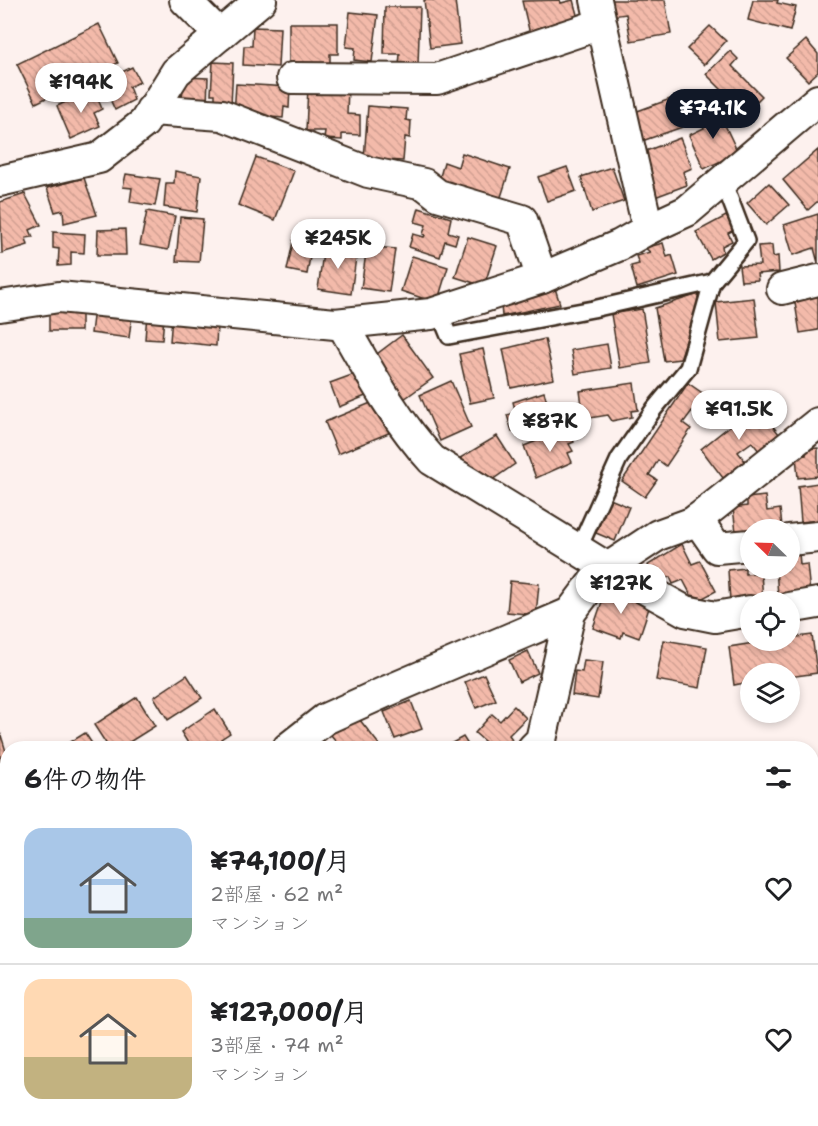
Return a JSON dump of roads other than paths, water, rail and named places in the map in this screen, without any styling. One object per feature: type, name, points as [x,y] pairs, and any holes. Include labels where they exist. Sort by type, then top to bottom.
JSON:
[{"type":"street","points":[[0,181],[99,158],[144,123],[205,20],[261,0]]},
{"type":"street","points":[[292,78],[437,79],[599,12],[648,229]]},
{"type":"street","points":[[0,306],[59,297],[342,324],[439,312],[542,278],[620,245],[687,211],[818,100]]},
{"type":"street","points":[[151,110],[222,115],[368,172],[424,184],[438,195],[522,220],[542,278]]},
{"type":"street","points":[[782,289],[818,280]]},
{"type":"street","points":[[342,324],[411,437],[432,460],[608,568],[685,611],[714,617],[740,613]]},
{"type":"street","points":[[540,741],[570,613],[595,579],[658,535],[697,519],[818,423]]},
{"type":"street","points":[[697,519],[717,548],[740,545]]},
{"type":"street","points":[[800,539],[818,537]]},
{"type":"street","points":[[800,606],[818,603]]},
{"type":"street","points":[[297,741],[326,719],[570,613]]},
{"type":"lane","points":[[578,550],[619,459],[654,409],[688,368],[712,282],[746,241],[723,181]]},
{"type":"lane","points":[[439,312],[449,336],[593,309],[712,282]]}]
